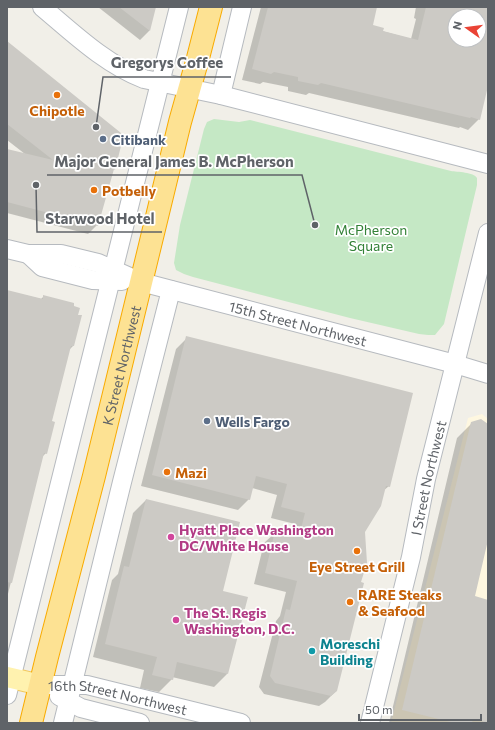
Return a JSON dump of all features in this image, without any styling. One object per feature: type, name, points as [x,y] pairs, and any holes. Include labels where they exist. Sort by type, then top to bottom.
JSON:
[{"type":"highway","name":"K Street Northwest","points":[[31,723],[94,476],[159,206],[211,7]]},
{"type":"main road","name":"16th Street Northwest","points":[[8,684],[41,685]]},
{"type":"street","points":[[42,7],[95,52],[136,76],[144,79],[221,95],[488,164]]},
{"type":"street","points":[[8,684],[179,7]]},
{"type":"street","points":[[221,95],[242,7]]},
{"type":"street","name":"I Street Northwest","points":[[370,723],[411,557],[426,479],[488,233]]},
{"type":"street","name":"15th Street Northwest","points":[[7,249],[28,254],[61,254],[98,263],[112,275],[455,364],[488,374]]},
{"type":"street","points":[[63,723],[171,290]]},
{"type":"street","name":"16th Street Northwest","points":[[41,685],[87,685],[240,723]]},
{"type":"street","name":"16th Street Northwest","points":[[41,685],[81,708],[140,723]]},
{"type":"shaded area","points":[[482,414],[488,419],[488,723],[391,723],[468,418]]},
{"type":"green space","name":"McPherson Square","points":[[214,119],[239,122],[250,120],[451,171],[469,173],[475,176],[477,178],[477,185],[444,324],[435,335],[419,334],[350,318],[193,277],[176,270],[174,263],[180,225],[204,129],[207,122]]},
{"type":"building","points":[[119,7],[156,7],[150,31]]},
{"type":"building","points":[[268,7],[377,7],[373,25],[384,28],[383,31],[418,40],[426,7],[488,7],[488,86],[480,120],[321,83],[318,85],[298,81],[298,77],[274,72],[271,74],[252,69]]},
{"type":"building","points":[[7,41],[121,133],[123,138],[98,226],[7,202],[7,149],[53,160],[7,124]]},
{"type":"building","points":[[7,290],[43,299],[43,295],[74,303],[74,306],[80,308],[78,315],[82,315],[74,346],[71,346],[52,421],[55,422],[47,454],[44,453],[12,583],[7,582]]},
{"type":"building","points":[[186,336],[413,393],[390,487],[386,486],[381,506],[365,532],[367,563],[361,582],[364,583],[337,691],[331,696],[275,683],[270,676],[286,609],[290,610],[297,581],[265,573],[275,531],[299,537],[305,513],[281,507],[287,484],[256,476],[250,500],[152,475]]},
{"type":"building","points":[[481,419],[488,424],[488,540],[475,596],[488,600],[488,723],[473,719],[472,723],[455,723],[402,710],[471,422]]},
{"type":"building","points":[[146,499],[240,522],[223,591],[248,597],[228,674],[177,662],[173,680],[152,675],[157,657],[105,644],[124,566],[129,567]]},
{"type":"place","name":"Chipotle","points":[[57,95]]},
{"type":"place","name":"Gregorys Coffee","points":[[96,127]]},
{"type":"place","name":"Citibank","points":[[103,139]]},
{"type":"place","name":"Starwood Hotel","points":[[36,185]]},
{"type":"place","name":"Potbelly","points":[[94,190]]},
{"type":"place","name":"Major General James B. McPherson","points":[[315,225]]},
{"type":"place","name":"Wells Fargo","points":[[207,421]]},
{"type":"place","name":"Mazi","points":[[167,472]]},
{"type":"place","name":"Hyatt Place Washington DC/White House","points":[[171,537]]},
{"type":"place","name":"Eye Street Grill","points":[[357,551]]},
{"type":"place","name":"RARE Steaks & Seafood","points":[[350,602]]},
{"type":"place","name":"The St. Regis Washington, D.C.","points":[[176,620]]},
{"type":"place","name":"Moreschi Building","points":[[312,651]]}]
